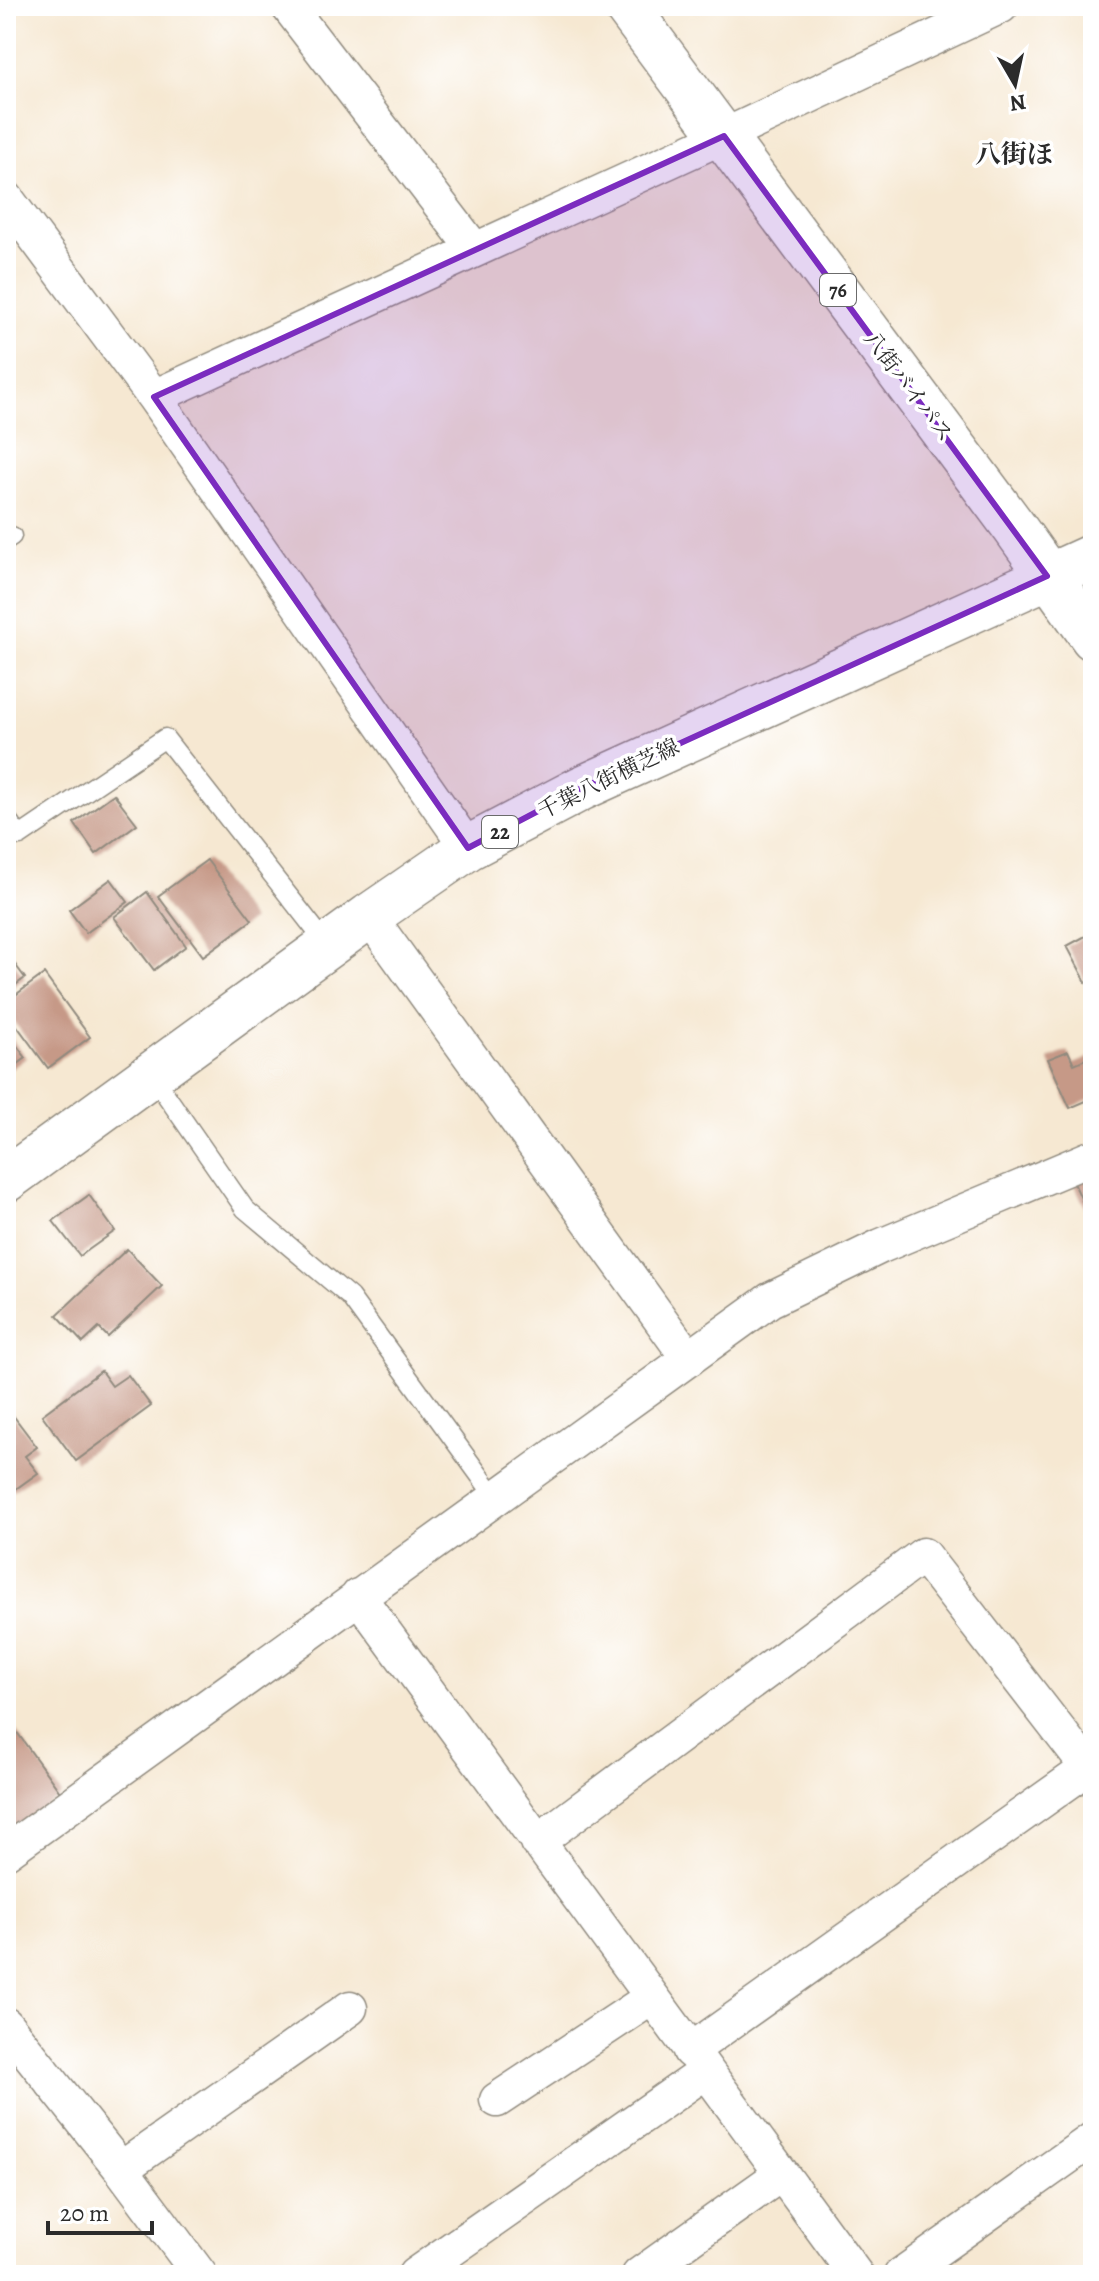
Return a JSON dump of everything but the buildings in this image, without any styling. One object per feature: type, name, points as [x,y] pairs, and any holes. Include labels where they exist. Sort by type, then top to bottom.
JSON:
[{"type":"main road","name":"八街バイパス","points":[[626,6],[1005,514],[1047,576]]},
{"type":"main road","name":"千葉八街横芝線","points":[[6,1180],[369,916],[468,848],[582,788],[1093,556]]},
{"type":"main road","name":"76","points":[[1047,576],[1093,638]]},
{"type":"street","points":[[288,6],[474,249]]},
{"type":"street","points":[[154,397],[1001,6]]},
{"type":"street","points":[[6,198],[154,397],[468,848]]},
{"type":"street","points":[[369,916],[689,1359]]},
{"type":"street","points":[[6,1852],[770,1300],[881,1246],[1093,1157]]},
{"type":"street","points":[[415,2275],[1088,1768],[923,1555],[537,1842]]},
{"type":"street","points":[[358,1596],[856,2275]]},
{"type":"street","points":[[497,2100],[651,1998]]},
{"type":"street","points":[[121,2169],[350,2008]]},
{"type":"street","points":[[6,2025],[121,2169],[200,2275]]},
{"type":"street","points":[[901,2275],[1093,2139]]},
{"type":"street","points":[[639,2275],[781,2174]]},
{"type":"lane","points":[[6,818],[20,836],[165,738],[328,946]]},
{"type":"lane","points":[[152,1075],[245,1209],[350,1297],[496,1498]]},
{"type":"highlighted area","points":[[724,136],[1047,576],[582,788],[468,848],[154,397]]},
{"type":"district","name":"八街ほ","points":[[1014,154]]}]
